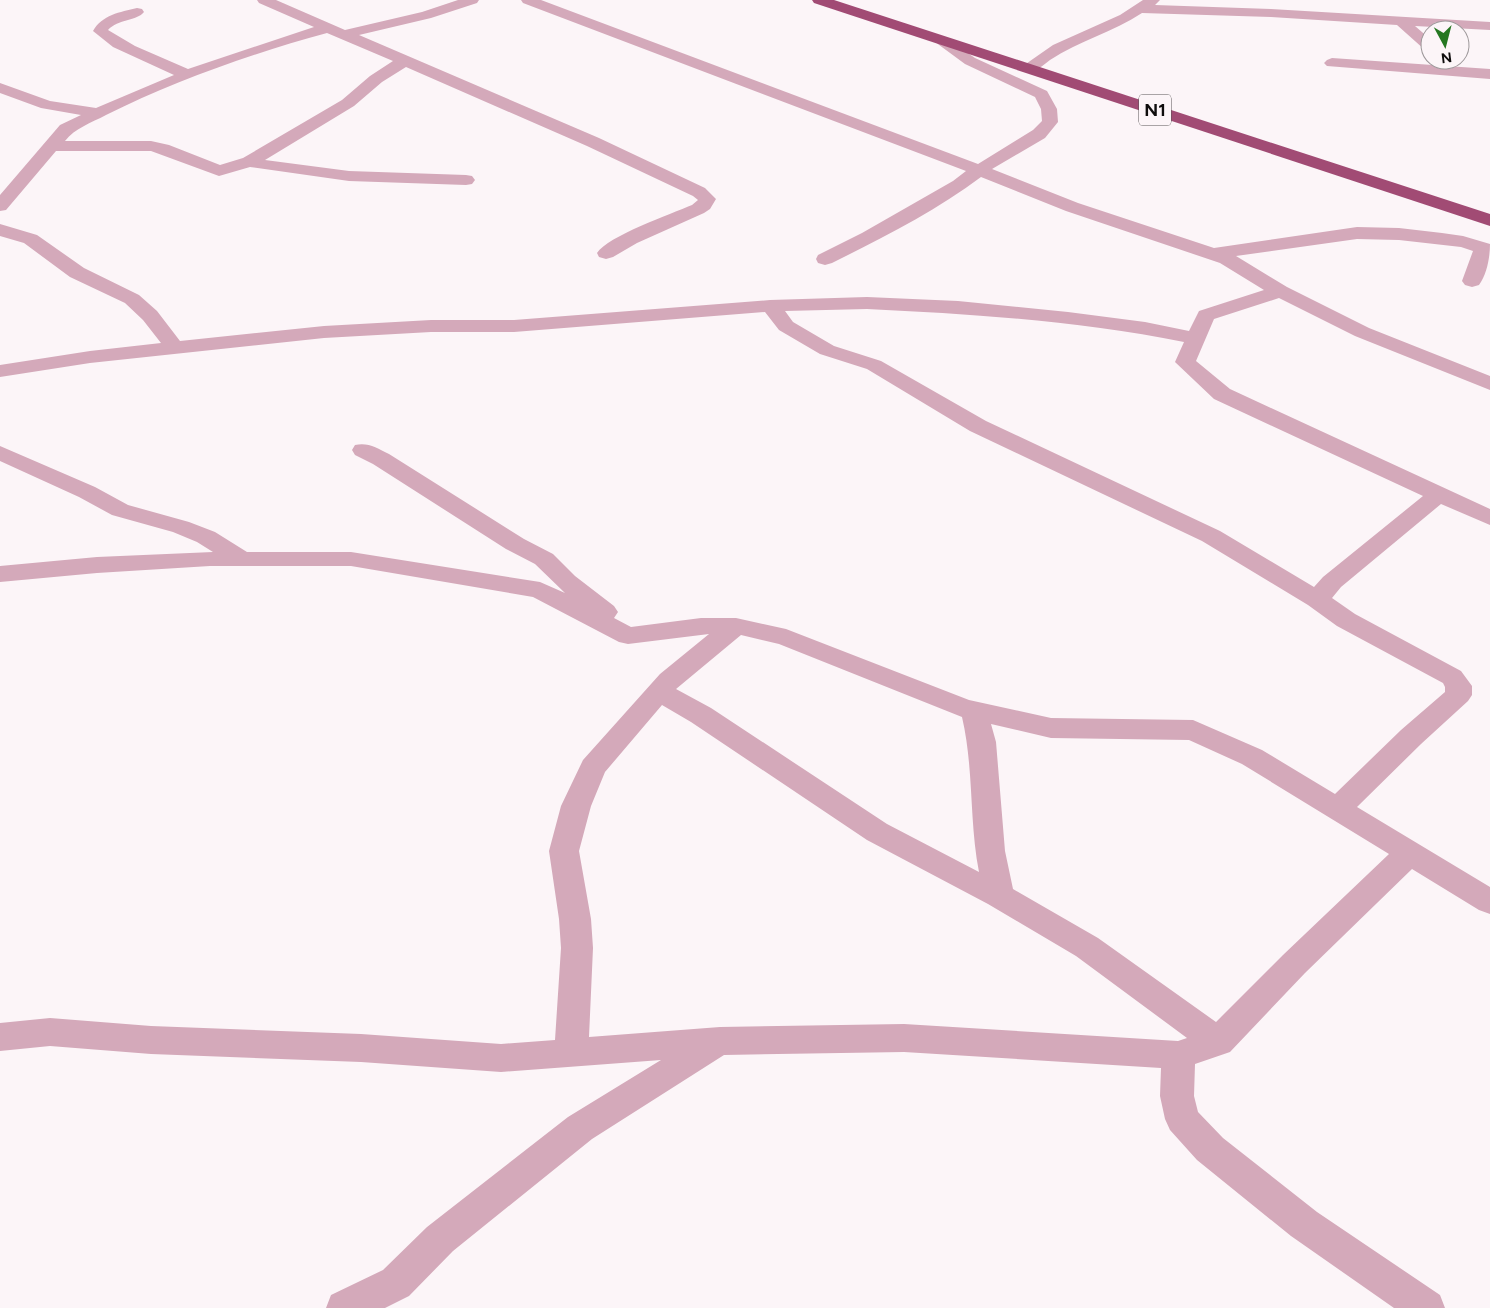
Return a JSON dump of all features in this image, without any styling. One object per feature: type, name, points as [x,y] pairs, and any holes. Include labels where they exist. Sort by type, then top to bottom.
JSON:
[{"type":"highway","name":"N1","points":[[819,0],[1490,220]]},
{"type":"street","points":[[264,0],[593,142],[700,192],[707,199],[704,205],[698,209],[630,239],[606,253]]},
{"type":"street","points":[[0,206],[66,129],[122,101],[188,75],[298,36],[335,32],[426,15],[472,0]]},
{"type":"street","points":[[528,0],[1072,207],[1227,259],[1280,291],[1362,332],[1490,384]]},
{"type":"street","points":[[1028,68],[1058,48],[1125,18],[1153,0]]},
{"type":"street","points":[[1139,9],[1271,13],[1490,26]]},
{"type":"street","points":[[137,12],[114,19],[102,26],[100,31],[105,36],[127,47],[188,75]]},
{"type":"street","points":[[1402,22],[1420,38]]},
{"type":"street","points":[[825,260],[869,237],[959,184],[978,170],[1040,134],[1050,122],[1050,109],[1041,94],[970,61],[938,39]]},
{"type":"street","points":[[51,146],[151,146],[219,171],[249,162],[348,103],[376,79],[404,61]]},
{"type":"street","points":[[1332,63],[1453,73],[1490,74]]},
{"type":"street","points":[[0,88],[14,95],[47,105],[98,113]]},
{"type":"street","points":[[249,162],[349,176],[466,180]]},
{"type":"street","points":[[0,230],[18,233],[44,246],[71,269],[132,299],[153,318],[175,348]]},
{"type":"street","points":[[1212,254],[1357,233],[1416,236],[1463,242],[1487,250]]},
{"type":"street","points":[[1472,282],[1478,267],[1478,257],[1487,250]]},
{"type":"street","points":[[1280,291],[1206,315],[1185,362],[1222,394],[1490,518]]},
{"type":"street","points":[[0,370],[90,357],[324,332],[431,326],[514,326],[770,306],[867,303],[958,307],[1145,328],[1195,338]]},
{"type":"street","points":[[770,306],[786,326],[827,350],[874,365],[978,426],[1211,536],[1317,600],[1346,620],[1452,677],[1459,686],[1458,695],[1411,736],[1338,809]]},
{"type":"street","points":[[363,450],[382,459],[421,486],[515,544],[544,559],[566,581],[596,603],[628,636]]},
{"type":"street","points":[[0,453],[86,492],[120,510],[181,527],[206,537],[242,559]]},
{"type":"street","points":[[1317,600],[1332,582],[1438,495]]},
{"type":"street","points":[[0,574],[97,565],[242,559],[351,559],[540,590],[628,636],[701,626],[736,626],[786,637],[964,708],[1051,728],[1193,730],[1252,757],[1490,902]]},
{"type":"street","points":[[571,1052],[577,948],[575,919],[564,851],[576,806],[593,767],[659,691],[669,680],[736,626]]},
{"type":"street","points":[[659,691],[701,714],[762,757],[877,832],[999,896],[1087,947],[1218,1042]]},
{"type":"street","points":[[974,710],[982,742],[990,851],[999,896]]},
{"type":"street","points":[[0,1038],[50,1032],[151,1040],[361,1048],[501,1058],[720,1041],[904,1038],[1178,1055],[1218,1042],[1294,964],[1410,852]]},
{"type":"street","points":[[345,1308],[394,1296],[440,1239],[580,1128],[720,1041]]},
{"type":"street","points":[[1178,1055],[1177,1096],[1182,1120],[1210,1149],[1304,1224],[1426,1308]]}]
